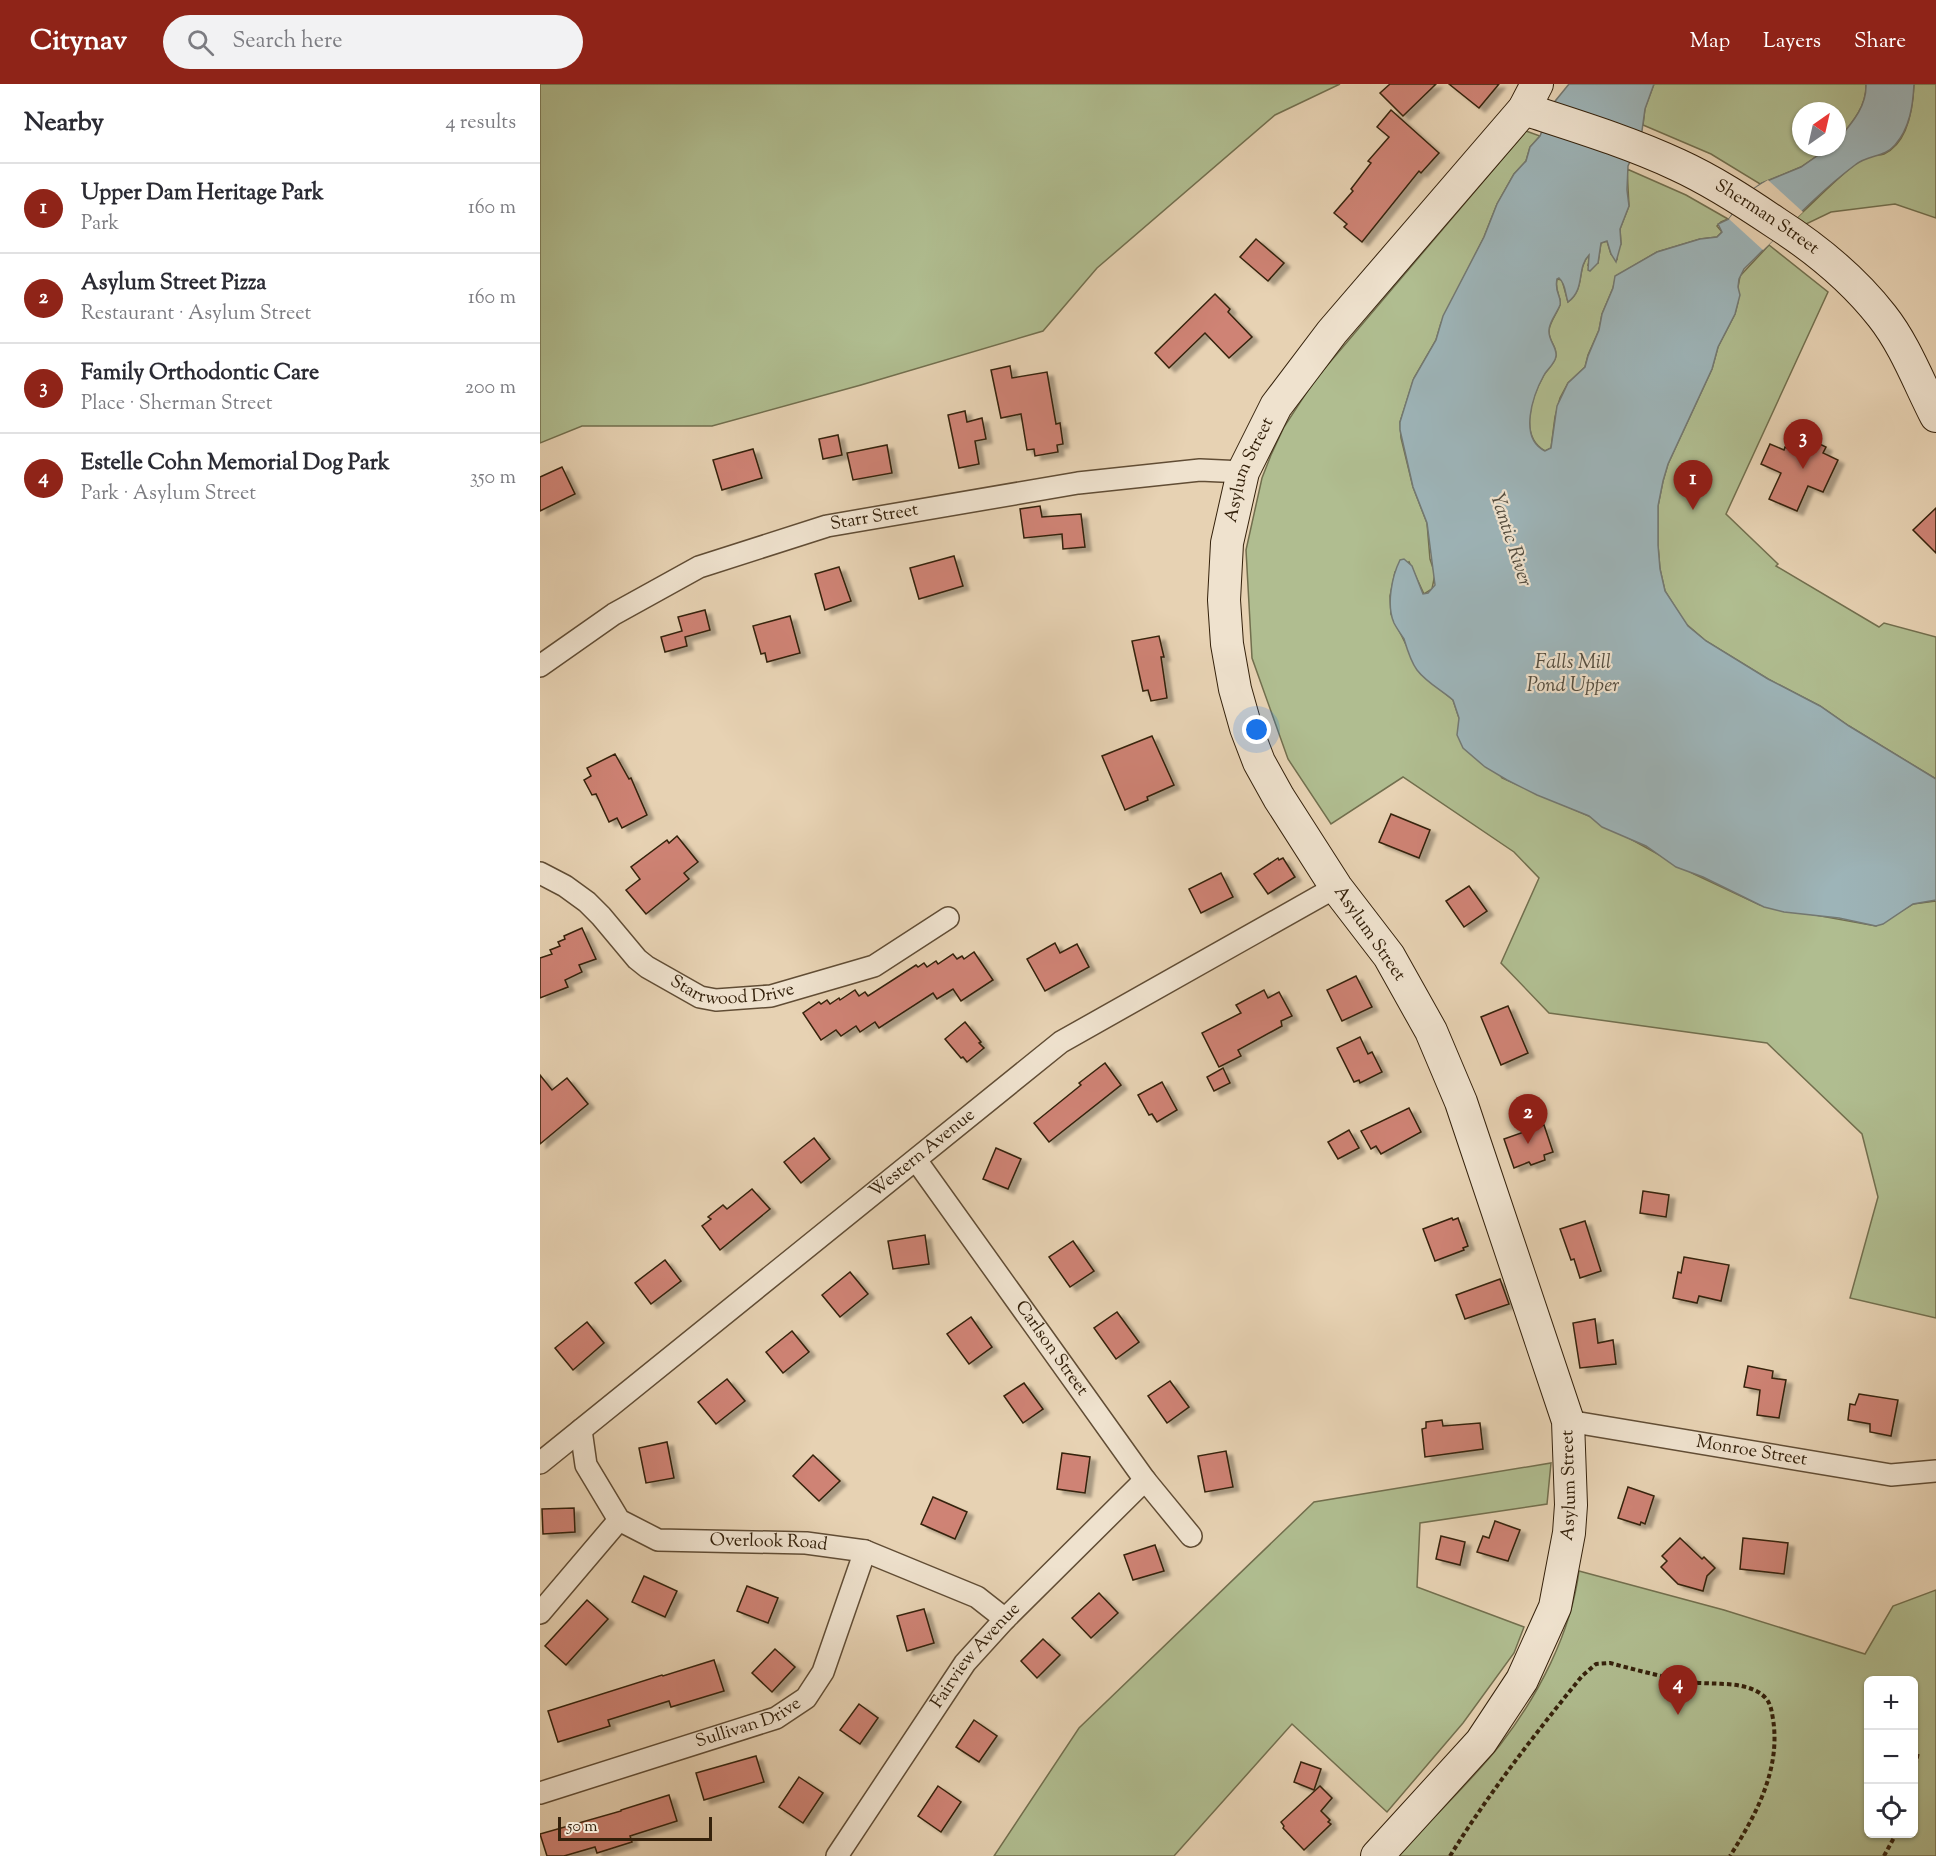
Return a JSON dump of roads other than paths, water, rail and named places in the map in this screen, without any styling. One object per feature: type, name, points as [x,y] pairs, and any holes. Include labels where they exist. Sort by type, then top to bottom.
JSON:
[{"type":"street","name":"Sherman Street","points":[[1536,103],[1698,174],[1741,199],[1808,244],[1863,294],[1884,318],[1936,416]]},
{"type":"street","name":"Asylum Street","points":[[1377,1856],[1481,1743],[1522,1680],[1555,1607],[1565,1560],[1571,1506],[1568,1421],[1461,1102],[1431,1031],[1389,956],[1336,887],[1279,798],[1259,762],[1235,689],[1227,644],[1224,600],[1227,543],[1243,472],[1276,406],[1332,332],[1536,103]]},
{"type":"street","name":"Starr Street","points":[[540,666],[614,614],[699,567],[827,526],[1078,483],[1200,470],[1243,472]]},
{"type":"street","name":"Starrwood Drive","points":[[540,873],[565,886],[586,902],[601,916],[637,959],[647,967],[700,997],[716,1000],[771,996],[874,966],[948,918]]},
{"type":"street","name":"Western Avenue","points":[[540,1463],[1061,1042],[1336,887]]},
{"type":"street","name":"Carlson Street","points":[[916,1160],[1145,1480],[1191,1536]]},
{"type":"street","name":"Monroe Street","points":[[1568,1421],[1891,1475],[1936,1471]]},
{"type":"street","points":[[540,1613],[620,1520],[586,1465],[580,1430]]},
{"type":"street","name":"Fairview Avenue","points":[[837,1856],[965,1663],[1005,1619],[1145,1480]]},
{"type":"street","name":"Overlook Road","points":[[620,1520],[658,1540],[806,1543],[865,1551],[977,1597],[1005,1619]]},
{"type":"street","name":"Sullivan Drive","points":[[540,1793],[776,1718],[806,1698],[823,1672],[865,1551]]},
{"type":"water","name":"Falls Mill Pond Upper","points":[[1569,84],[1654,84],[1645,109],[1641,138],[1628,166],[1629,206],[1620,229],[1621,244],[1616,262],[1607,241],[1601,243],[1598,263],[1590,271],[1588,270],[1589,255],[1585,260],[1577,291],[1568,302],[1563,283],[1559,278],[1557,279],[1556,288],[1560,305],[1549,330],[1556,356],[1540,383],[1530,416],[1532,436],[1537,445],[1545,451],[1551,448],[1557,406],[1568,383],[1585,367],[1613,288],[1615,276],[1657,252],[1700,239],[1717,237],[1722,232],[1718,224],[1729,219],[1752,190],[1762,183],[1801,167],[1817,156],[1846,156],[1846,130],[1861,108],[1866,84],[1914,84],[1912,108],[1904,131],[1895,145],[1886,152],[1860,162],[1840,177],[1744,269],[1739,279],[1740,295],[1735,314],[1718,347],[1712,369],[1668,464],[1658,506],[1658,545],[1665,591],[1688,626],[1706,641],[1768,679],[1820,706],[1936,779],[1936,900],[1913,904],[1883,924],[1876,926],[1764,907],[1703,877],[1676,867],[1646,846],[1602,827],[1589,816],[1537,795],[1485,767],[1463,748],[1457,735],[1459,718],[1453,700],[1417,670],[1404,639],[1394,623],[1390,608],[1391,591],[1400,560],[1404,559],[1412,566],[1423,594],[1428,593],[1435,585],[1427,523],[1413,487],[1400,422],[1413,380],[1436,340],[1443,316],[1484,237],[1497,204],[1514,174],[1526,161],[1530,147],[1540,136],[1552,105]]},
{"type":"place","name":"Family Orthodontic Care","points":[[1803,469]]},
{"type":"place","name":"Upper Dam Heritage Park","points":[[1693,510]]},
{"type":"place","name":"Asylum Street Pizza","points":[[1528,1144]]},
{"type":"place","name":"Estelle Cohn Memorial Dog Park","points":[[1678,1715]]},
{"type":"water label","name":"Yantic River","points":[[1510,540]]}]
